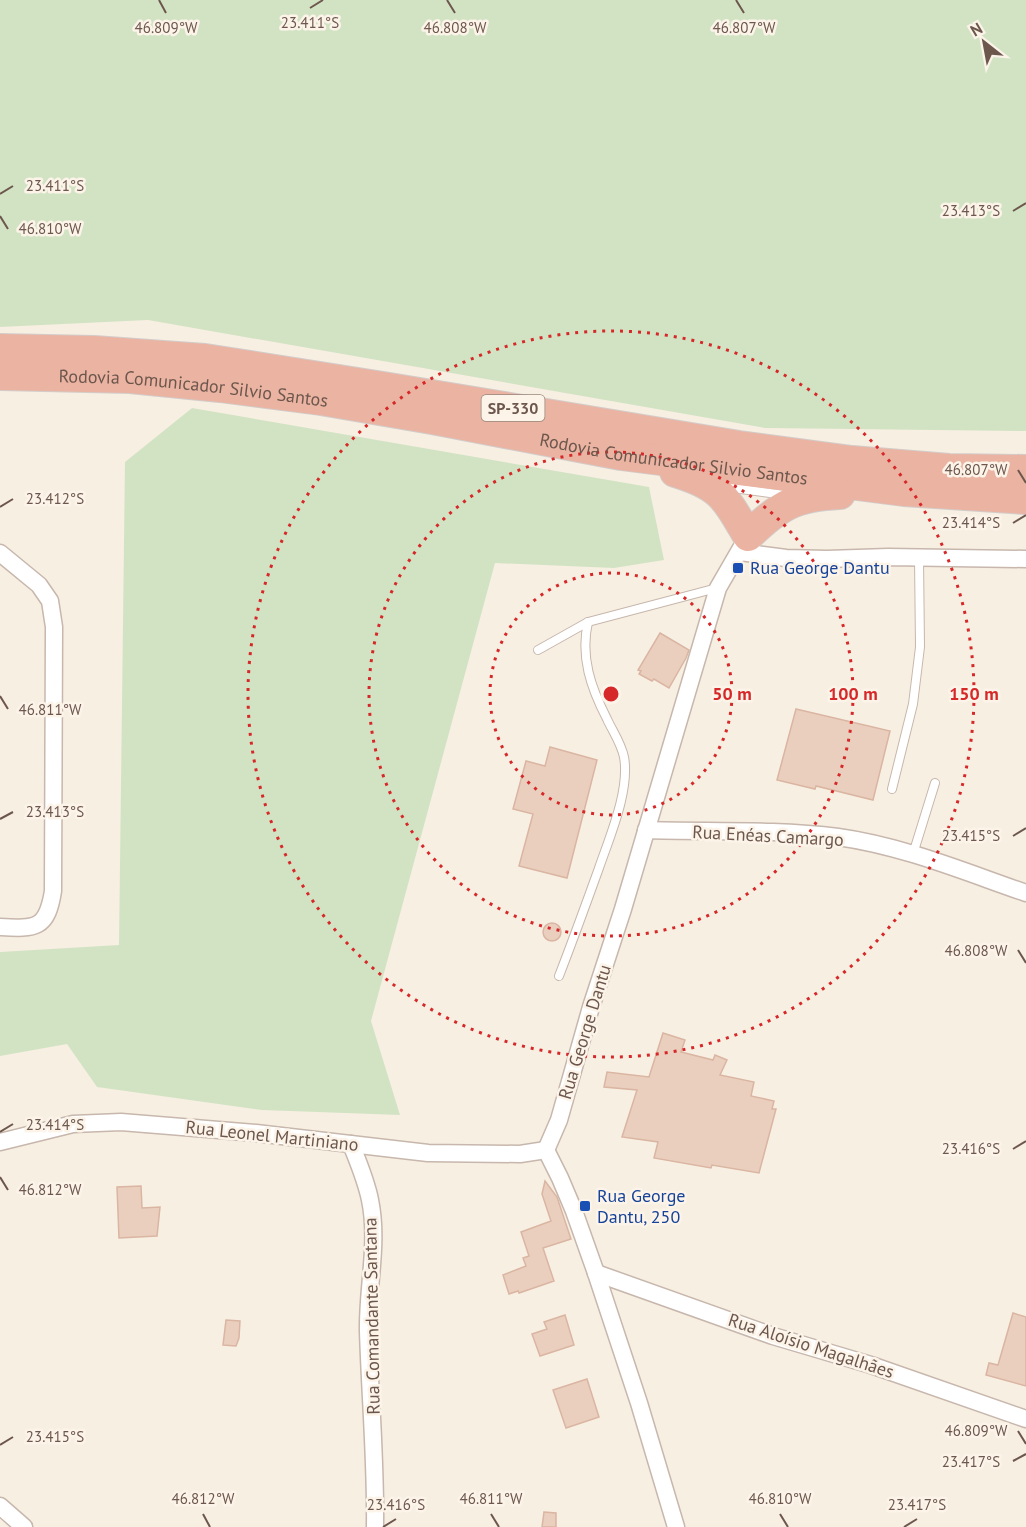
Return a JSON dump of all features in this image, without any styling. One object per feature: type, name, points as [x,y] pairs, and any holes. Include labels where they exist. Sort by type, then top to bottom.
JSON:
[{"type":"highway","name":"Rodovia Comunicador Silvio Santos","points":[[0,350],[94,351],[205,360],[738,446],[852,461],[949,469],[1026,470]]},
{"type":"highway","name":"Rodovia Comunicador Silvio Santos","points":[[0,375],[130,378],[310,399],[432,419],[621,455],[904,491],[1026,499]]},
{"type":"highway","points":[[621,455],[705,482],[719,492],[726,501],[744,544],[769,516],[786,504],[814,495],[904,491]]},
{"type":"street","points":[[744,544],[786,558],[1026,559]]},
{"type":"street","name":"Rua George Dantu","points":[[546,1150],[559,1120],[718,588],[744,544]]},
{"type":"street","points":[[0,553],[39,585],[50,601],[54,627],[53,891],[50,911],[37,925],[0,927]]},
{"type":"street","name":"Rua Enéas Camargo","points":[[646,830],[794,833],[849,839],[913,855],[1026,893]]},
{"type":"street","name":"Rua Leonel Martiniano","points":[[0,1142],[73,1124],[121,1122],[256,1132],[452,1154],[520,1154],[546,1150]]},
{"type":"street","name":"Rua Comandante Santana","points":[[351,1144],[370,1199],[372,1216],[373,1240],[368,1328],[375,1457],[375,1527]]},
{"type":"street","points":[[546,1150],[574,1211],[596,1273],[639,1402],[676,1527]]},
{"type":"street","name":"Rua Aloísio Magalhães","points":[[596,1273],[773,1336],[871,1365],[1026,1419]]},
{"type":"street","points":[[0,1506],[24,1527]]},
{"type":"lane","points":[[705,482],[754,492],[814,495]]},
{"type":"lane","points":[[892,789],[913,704],[920,647],[919,558]]},
{"type":"lane","points":[[538,650],[588,622],[718,588]]},
{"type":"lane","points":[[559,976],[606,849],[624,782],[624,757],[620,745],[600,705],[587,671],[585,641],[588,622]]},
{"type":"lane","points":[[913,855],[935,783]]},
{"type":"green space","points":[[0,0],[1026,0],[1026,431],[765,428],[148,320],[0,327]]},
{"type":"green space","points":[[192,408],[649,487],[664,560],[614,568],[495,563],[371,1021],[400,1115],[262,1110],[97,1087],[67,1044],[0,1056],[0,952],[119,945],[125,462]]},
{"type":"building","points":[[660,633],[689,650],[669,688],[654,679],[652,681],[639,674],[641,671],[638,670]]},
{"type":"building","points":[[796,709],[890,731],[873,800],[816,786],[815,789],[777,780]]},
{"type":"building","points":[[550,747],[597,760],[567,878],[519,866],[533,814],[513,809],[526,761],[545,766]]},
{"type":"building","points":[[548,923],[556,923],[561,928],[559,939],[548,941],[543,936],[543,928]]},
{"type":"building","points":[[663,1033],[685,1040],[681,1052],[713,1060],[715,1055],[727,1060],[720,1075],[754,1082],[751,1096],[774,1101],[772,1109],[776,1109],[759,1173],[712,1165],[711,1168],[654,1158],[658,1142],[622,1137],[637,1090],[604,1087],[607,1072],[649,1077]]},
{"type":"building","points":[[545,1181],[557,1197],[571,1239],[543,1248],[554,1281],[519,1293],[518,1291],[509,1294],[503,1275],[526,1266],[523,1258],[529,1256],[521,1232],[551,1221],[542,1194]]},
{"type":"building","points":[[141,1186],[142,1208],[160,1207],[157,1236],[119,1238],[117,1187]]},
{"type":"building","points":[[1013,1313],[1026,1317],[1026,1386],[986,1375],[989,1363],[998,1365]]},
{"type":"building","points":[[565,1315],[574,1345],[540,1356],[532,1334],[547,1329],[544,1322]]},
{"type":"building","points":[[226,1320],[240,1321],[236,1346],[223,1345]]},
{"type":"building","points":[[587,1379],[599,1417],[566,1428],[553,1390]]},
{"type":"building","points":[[544,1512],[556,1513],[556,1527],[542,1527]]},
{"type":"place","name":"Rua George Dantu","points":[[738,568]]},
{"type":"place","name":"Rua George Dantu, 250","points":[[585,1206]]}]
